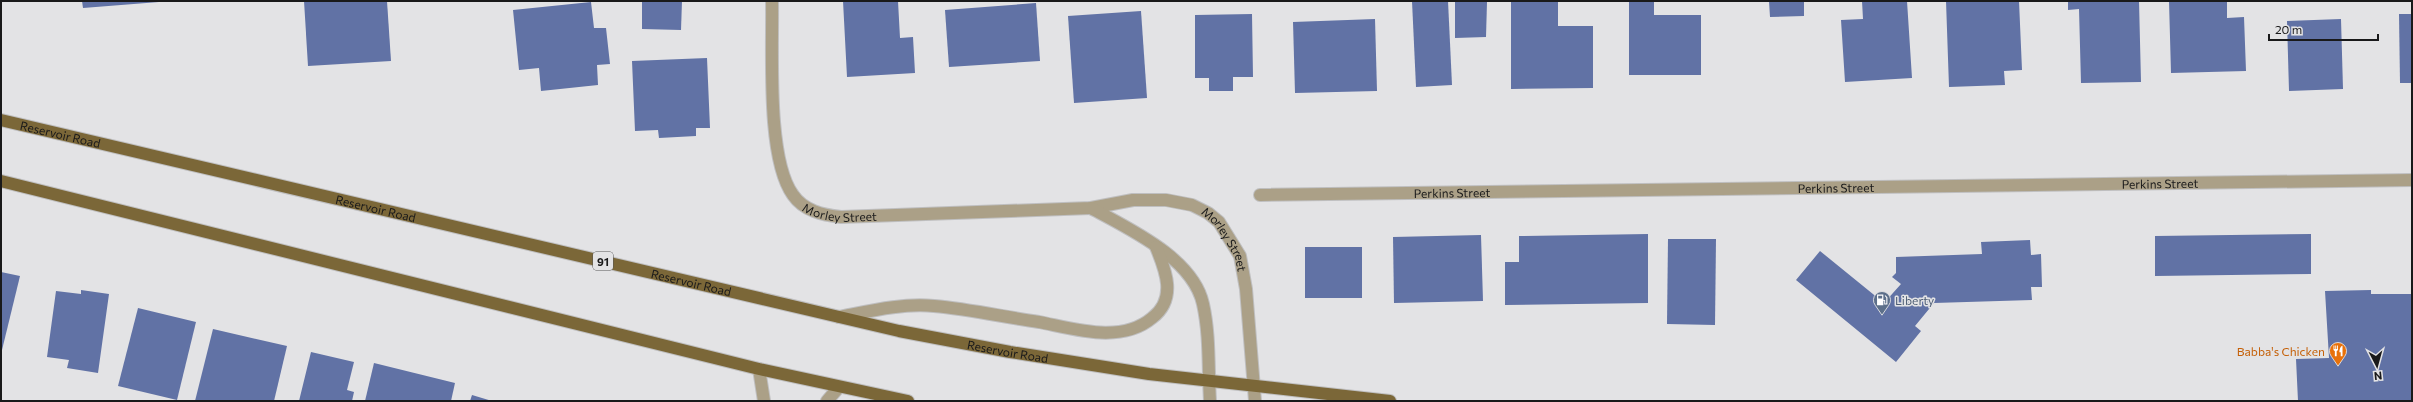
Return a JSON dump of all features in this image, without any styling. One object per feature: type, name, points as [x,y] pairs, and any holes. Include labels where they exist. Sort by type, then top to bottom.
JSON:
[{"type":"main road","name":"Reservoir Road","points":[[1,120],[839,317],[1060,361],[1208,381],[1390,401]]},
{"type":"main road","points":[[1,181],[759,370],[908,401]]},
{"type":"street","name":"Morley Street","points":[[772,1],[774,107],[778,159],[787,186],[793,196],[804,207],[826,216],[841,217],[1091,208],[1133,200],[1173,200],[1192,205],[1208,213],[1219,222],[1240,256],[1244,272],[1255,401]]},
{"type":"street","name":"Perkins Street","points":[[1260,195],[2412,180]]},
{"type":"street","points":[[1091,208],[1131,230],[1156,247],[1182,267],[1199,290],[1206,318],[1210,401]]},
{"type":"street","points":[[839,317],[905,306],[933,306],[1077,329],[1116,333],[1128,331],[1138,328],[1156,316],[1166,299],[1167,279],[1156,247]]},
{"type":"street","points":[[759,370],[764,401]]},
{"type":"street","points":[[827,401],[839,387]]},
{"type":"building","points":[[82,1],[159,1],[159,2],[83,8]]},
{"type":"building","points":[[304,1],[387,1],[391,61],[308,66]]},
{"type":"building","points":[[642,1],[682,1],[681,30],[642,29]]},
{"type":"building","points":[[843,1],[898,1],[900,38],[913,37],[915,73],[847,77]]},
{"type":"building","points":[[1412,1],[1448,1],[1452,85],[1416,87]]},
{"type":"building","points":[[1511,1],[1558,1],[1558,26],[1593,26],[1593,88],[1511,89]]},
{"type":"building","points":[[1629,1],[1654,1],[1654,15],[1701,15],[1701,75],[1629,75]]},
{"type":"building","points":[[1769,1],[1804,1],[1804,16],[1770,17]]},
{"type":"building","points":[[1862,1],[1907,1],[1912,78],[1845,82],[1841,20],[1863,19]]},
{"type":"building","points":[[1946,1],[2019,1],[2022,70],[2004,71],[2005,85],[1949,87]]},
{"type":"building","points":[[2068,1],[2139,1],[2141,82],[2081,83],[2079,9],[2068,10]]},
{"type":"building","points":[[2169,1],[2227,1],[2227,18],[2244,17],[2246,71],[2171,73]]},
{"type":"building","points":[[591,2],[594,28],[606,28],[610,64],[597,65],[598,85],[541,91],[539,68],[519,70],[513,10]]},
{"type":"building","points":[[1455,2],[1487,2],[1486,37],[1455,38]]},
{"type":"building","points":[[1036,3],[1040,61],[949,67],[945,10]]},
{"type":"building","points":[[1141,11],[1147,98],[1074,103],[1068,16]]},
{"type":"building","points":[[1252,14],[1253,77],[1233,77],[1233,91],[1209,91],[1209,78],[1195,78],[1195,15]]},
{"type":"building","points":[[2399,14],[2412,14],[2412,83],[2400,83]]},
{"type":"building","points":[[1375,19],[1377,91],[1295,93],[1293,22]]},
{"type":"building","points":[[2341,19],[2343,89],[2289,91],[2287,21]]},
{"type":"building","points":[[707,58],[710,128],[696,128],[696,136],[659,138],[658,130],[635,131],[632,61]]},
{"type":"building","points":[[1648,234],[1648,303],[1505,305],[1505,262],[1519,262],[1519,236]]},
{"type":"building","points":[[2311,234],[2311,274],[2155,276],[2155,236]]},
{"type":"building","points":[[1481,235],[1483,301],[1394,303],[1393,237]]},
{"type":"building","points":[[1668,239],[1716,239],[1715,325],[1667,324]]},
{"type":"building","points":[[2030,240],[2031,255],[2041,254],[2042,287],[2031,287],[2032,300],[1934,303],[1915,326],[1921,331],[1896,362],[1796,280],[1820,251],[1884,303],[1901,284],[1892,277],[1896,273],[1896,257],[1982,254],[1981,242]]},
{"type":"building","points":[[1305,247],[1362,247],[1362,298],[1305,298]]},
{"type":"building","points":[[1,272],[20,276],[2,350],[1,350]]},
{"type":"building","points":[[81,290],[109,294],[98,373],[67,368],[69,360],[47,357],[56,291],[81,294]]},
{"type":"building","points":[[2371,290],[2371,294],[2412,294],[2412,401],[2298,401],[2296,359],[2329,358],[2325,291]]},
{"type":"building","points":[[138,308],[196,322],[177,400],[118,386]]},
{"type":"building","points":[[213,329],[287,346],[274,401],[195,401]]},
{"type":"building","points":[[311,352],[354,362],[347,390],[354,392],[352,401],[299,401]]},
{"type":"building","points":[[374,363],[455,383],[451,401],[365,401]]},
{"type":"building","points":[[472,395],[492,401],[470,401]]},
{"type":"place","name":"Liberty","points":[[1882,315]]},
{"type":"place","name":"Babba's Chicken","points":[[2338,366]]}]
